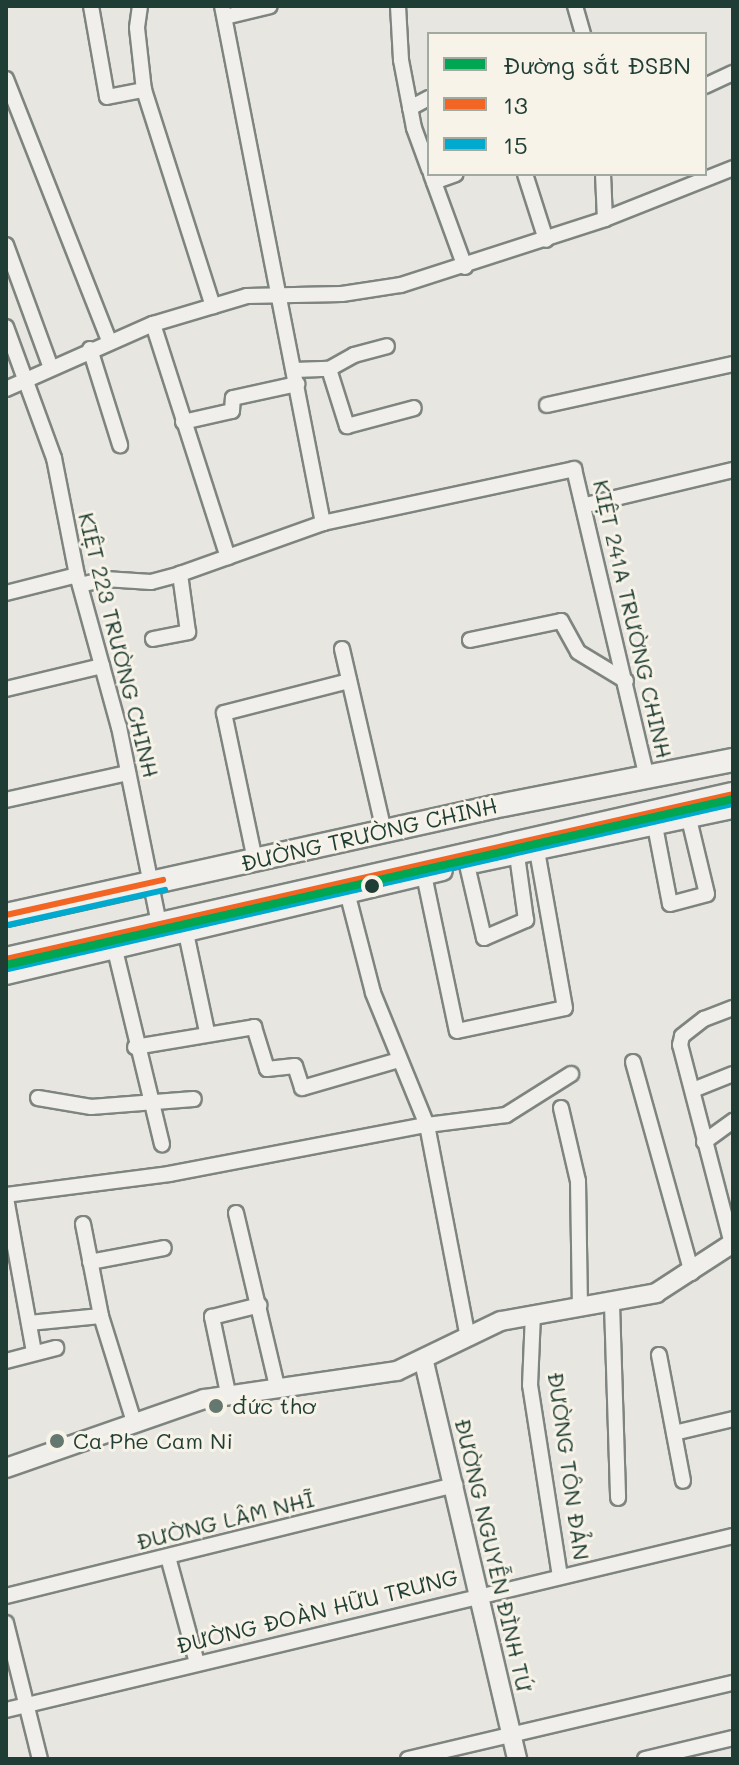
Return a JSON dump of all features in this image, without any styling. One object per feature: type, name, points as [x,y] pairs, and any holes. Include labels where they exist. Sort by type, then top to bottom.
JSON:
[{"type":"highway","name":"ĐƯỜNG TRƯỜNG CHINH","points":[[6,915],[515,802],[733,760]]},
{"type":"highway","name":"ĐƯỜNG TRƯỜNG CHINH","points":[[6,959],[526,848],[733,794]]},
{"type":"highway","points":[[515,802],[526,848]]},
{"type":"street","points":[[91,6],[107,97],[144,90]]},
{"type":"street","points":[[140,6],[137,28],[144,90],[213,306]]},
{"type":"street","points":[[6,593],[78,580],[151,582],[292,538],[323,523],[223,12],[270,6]]},
{"type":"street","points":[[398,6],[410,108],[427,162]]},
{"type":"street","points":[[575,6],[582,32]]},
{"type":"street","points":[[707,85],[733,73]]},
{"type":"street","points":[[6,79],[13,111],[109,340]]},
{"type":"street","points":[[410,108],[427,99]]},
{"type":"street","points":[[6,389],[109,340],[153,324],[247,296],[387,288],[465,267],[546,240],[733,168]]},
{"type":"street","points":[[431,176],[465,267]]},
{"type":"street","points":[[526,176],[546,240]]},
{"type":"street","points":[[603,176],[605,219]]},
{"type":"street","points":[[6,245],[51,368]]},
{"type":"street","points":[[153,324],[228,557]]},
{"type":"street","name":"KIỆT 223 TRƯỜNG CHINH","points":[[6,327],[54,458],[78,580],[128,773],[159,924]]},
{"type":"street","points":[[183,422],[232,411],[233,398],[329,369],[354,355],[387,346]]},
{"type":"street","points":[[90,349],[120,445]]},
{"type":"street","points":[[547,405],[733,364]]},
{"type":"street","points":[[329,369],[347,426],[414,408]]},
{"type":"street","points":[[586,505],[733,470]]},
{"type":"street","name":"KIỆT 241A TRƯỜNG CHINH","points":[[323,523],[576,471],[647,777]]},
{"type":"street","points":[[153,639],[188,632],[180,574]]},
{"type":"street","points":[[470,640],[558,620],[578,652],[626,681]]},
{"type":"street","points":[[342,649],[384,831]]},
{"type":"street","points":[[6,689],[102,666]]},
{"type":"street","points":[[255,860],[224,713],[349,681]]},
{"type":"street","points":[[6,800],[128,773]]},
{"type":"street","points":[[6,975],[348,896],[526,848],[733,809]]},
{"type":"street","points":[[655,826],[670,904],[707,894],[689,819]]},
{"type":"street","points":[[467,865],[484,938],[526,920],[526,848]]},
{"type":"street","points":[[424,875],[457,1031],[565,1008],[526,848]]},
{"type":"street","points":[[348,896],[373,993],[427,1125],[468,1338]]},
{"type":"street","points":[[186,933],[207,1032]]},
{"type":"street","points":[[115,950],[135,1047],[162,1144]]},
{"type":"street","points":[[6,1468],[134,1422],[228,1393],[376,1375],[424,1362],[501,1321],[612,1304],[656,1293],[692,1273],[732,1244],[704,1142],[682,1036],[704,1019],[733,1008]]},
{"type":"street","points":[[135,1047],[207,1032],[254,1027],[267,1069],[295,1066],[302,1088],[399,1060]]},
{"type":"street","points":[[633,1062],[692,1273]]},
{"type":"street","points":[[34,1352],[10,1242],[6,1196],[169,1174],[427,1125],[515,1113],[571,1074]]},
{"type":"street","points":[[693,1090],[733,1074]]},
{"type":"street","points":[[38,1098],[91,1107],[150,1106],[194,1099]]},
{"type":"street","points":[[561,1108],[578,1181],[580,1308]]},
{"type":"street","points":[[704,1142],[733,1121]]},
{"type":"street","points":[[236,1213],[277,1386]]},
{"type":"street","points":[[83,1224],[101,1316],[134,1422]]},
{"type":"street","points":[[90,1262],[164,1248]]},
{"type":"street","name":"ĐƯỜNG TÔN ĐẢN","points":[[612,1304],[618,1498]]},
{"type":"street","points":[[228,1393],[212,1317],[260,1305]]},
{"type":"street","name":"ĐƯỜNG TÔN ĐẢN","points":[[533,1314],[530,1385],[560,1576]]},
{"type":"street","points":[[29,1323],[101,1316]]},
{"type":"street","points":[[6,1361],[56,1348]]},
{"type":"street","points":[[659,1355],[683,1481]]},
{"type":"street","name":"ĐƯỜNG NGUYỄN ĐÌNH TỨ","points":[[424,1362],[514,1747]]},
{"type":"street","points":[[674,1433],[733,1419]]},
{"type":"street","name":"ĐƯỜNG LÂM NHĨ","points":[[6,1596],[455,1485]]},
{"type":"street","name":"ĐƯỜNG ĐOÀN HỮU TRƯNG","points":[[6,1710],[480,1594],[733,1536]]},
{"type":"street","points":[[168,1557],[197,1663]]},
{"type":"street","points":[[6,1623],[40,1759]]},
{"type":"street","points":[[408,1759],[514,1747],[733,1683]]},
{"type":"street","points":[[645,1759],[733,1738]]},
{"type":"rail line","name":"ĐSBN","points":[[6,965],[733,799]]},
{"type":"transit line","name":"13","points":[[6,959],[733,794]]},
{"type":"transit line","name":"15","points":[[8,969],[733,804]]},
{"type":"transit line","name":"13","points":[[6,915],[163,880]]},
{"type":"transit line","name":"15","points":[[8,925],[165,890]]},
{"type":"place","name":"đức thơ","points":[[216,1406]]},
{"type":"place","name":"Ca Phe Cam Ni","points":[[57,1441]]}]
